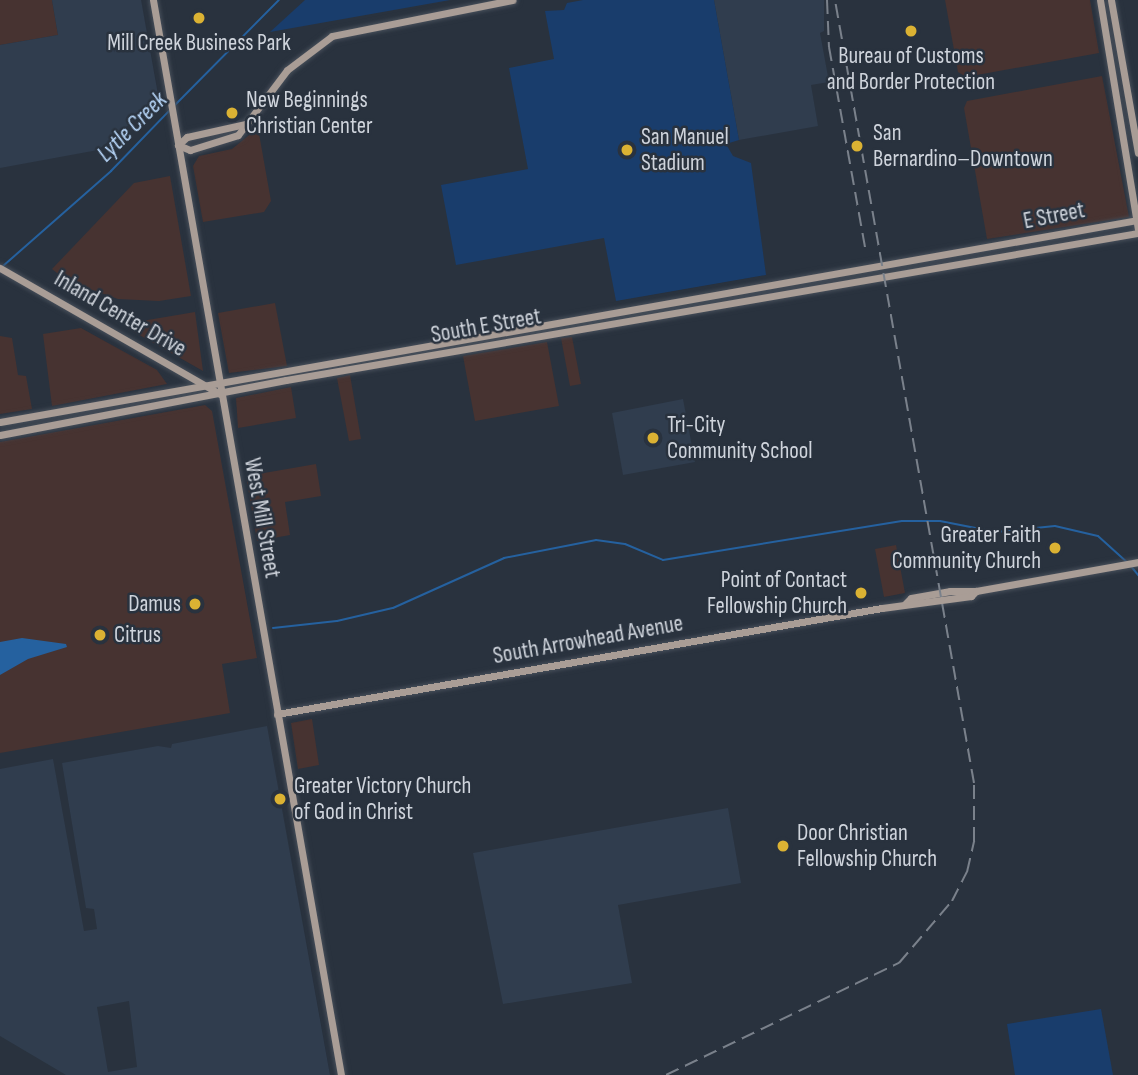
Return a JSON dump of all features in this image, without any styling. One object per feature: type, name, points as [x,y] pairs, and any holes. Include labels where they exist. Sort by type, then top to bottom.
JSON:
[{"type":"main road","name":"West Mill Street","points":[[153,0],[341,1075]]},
{"type":"main road","points":[[245,124],[187,137],[178,145],[190,150],[219,144],[238,135],[295,63],[332,36],[512,0]]},
{"type":"main road","points":[[1100,0],[1138,226]]},
{"type":"main road","points":[[1111,0],[1138,153]]},
{"type":"main road","name":"E Street","points":[[978,249],[1138,226]]},
{"type":"main road","name":"E Street","points":[[980,262],[1138,226]]},
{"type":"main road","name":"South E Street","points":[[0,422],[202,383],[978,249]]},
{"type":"main road","name":"South E Street","points":[[0,435],[980,262]]},
{"type":"main road","name":"Inland Center Drive","points":[[0,268],[221,394]]},
{"type":"main road","name":"South Arrowhead Avenue","points":[[277,714],[905,604],[971,596],[976,591],[1138,562]]},
{"type":"shaded area","points":[[0,0],[52,0],[58,35],[0,45]]},
{"type":"shaded area","points":[[52,0],[141,0],[159,100],[98,150],[0,168],[0,45],[58,35]]},
{"type":"shaded area","points":[[305,0],[450,0],[270,32]]},
{"type":"shaded area","name":"San Manuel Stadium","points":[[583,0],[714,0],[739,140],[726,144],[733,156],[751,163],[766,275],[616,301],[604,238],[456,265],[441,185],[528,169],[509,68],[554,59],[545,11],[564,10],[567,3]]},
{"type":"shaded area","points":[[714,0],[824,0],[824,31],[820,33],[829,82],[811,85],[818,126],[739,140]]},
{"type":"shaded area","points":[[945,0],[1090,0],[1099,53],[966,77],[958,72]]},
{"type":"shaded area","points":[[1102,76],[1129,217],[987,239],[964,108],[967,101]]},
{"type":"shaded area","points":[[258,128],[271,201],[264,212],[203,222],[193,166],[199,156],[232,149]]},
{"type":"shaded area","points":[[170,176],[191,296],[159,301],[118,299],[67,281],[52,269],[134,183]]},
{"type":"shaded area","points":[[275,303],[287,366],[229,373],[218,313]]},
{"type":"shaded area","points":[[195,312],[203,371],[127,328],[130,323]]},
{"type":"shaded area","points":[[81,328],[157,370],[167,384],[52,406],[43,334]]},
{"type":"shaded area","points":[[0,336],[12,338],[18,375],[26,376],[32,409],[0,414]]},
{"type":"shaded area","points":[[572,337],[581,384],[570,386],[561,338]]},
{"type":"shaded area","points":[[547,342],[559,406],[475,421],[463,356]]},
{"type":"shaded area","points":[[350,375],[361,439],[349,441],[337,378]]},
{"type":"shaded area","points":[[291,387],[296,418],[238,428],[236,398]]},
{"type":"shaded area","name":"Tri-City Community School","points":[[683,399],[695,462],[623,475],[612,413]]},
{"type":"shaded area","points":[[205,405],[212,411],[257,658],[222,664],[230,713],[0,753],[0,442]]},
{"type":"shaded area","points":[[316,464],[321,496],[285,502],[290,535],[257,541],[246,476]]},
{"type":"shaded area","points":[[896,545],[905,593],[884,597],[875,549]]},
{"type":"shaded area","points":[[22,638],[66,644],[67,647],[28,659],[0,675],[0,642]]},
{"type":"shaded area","points":[[312,719],[319,765],[298,769],[291,723]]},
{"type":"shaded area","points":[[267,726],[330,1075],[66,1075],[0,1036],[0,769],[53,759],[84,931],[97,929],[94,909],[86,908],[62,763],[158,746],[171,748],[172,744]],"holes":[[[129,1001],[137,1067],[108,1072],[97,1007]]]},
{"type":"shaded area","points":[[728,808],[741,883],[618,905],[632,983],[503,1004],[473,853]]},
{"type":"shaded area","points":[[1101,1009],[1113,1075],[1015,1075],[1007,1024]]},
{"type":"waterway","name":"Lytle Creek","points":[[174,106],[279,0]]},
{"type":"waterway","name":"Lytle Creek","points":[[3,266],[111,171],[170,110]]},
{"type":"waterway","points":[[273,628],[337,621],[393,608],[504,558],[596,540],[625,544],[663,560],[902,521],[940,521],[996,532],[1055,526],[1098,536],[1126,561]]},
{"type":"waterway","points":[[1130,565],[1138,575]]},
{"type":"railway","points":[[827,0],[829,47],[865,248]]},
{"type":"railway","points":[[666,1075],[899,963],[952,901],[967,872],[974,841],[974,783],[835,0]]},
{"type":"place","name":"Mill Creek Business Park","points":[[199,18]]},
{"type":"place","name":"Bureau of Customs and Border Protection","points":[[911,31]]},
{"type":"place","name":"New Beginnings Christian Center","points":[[232,113]]},
{"type":"place","name":"San Bernardino–Downtown","points":[[857,146]]},
{"type":"place","name":"San Manuel Stadium","points":[[627,150]]},
{"type":"place","name":"Tri-City Community School","points":[[653,438]]},
{"type":"place","name":"Greater Faith Community Church","points":[[1055,548]]},
{"type":"place","name":"Point of Contact Fellowship Church","points":[[861,593]]},
{"type":"place","name":"Damus","points":[[195,604]]},
{"type":"place","name":"Citrus","points":[[100,635]]},
{"type":"place","name":"Greater Victory Church of God in Christ","points":[[280,799]]},
{"type":"place","name":"Door Christian Fellowship Church","points":[[783,846]]}]
